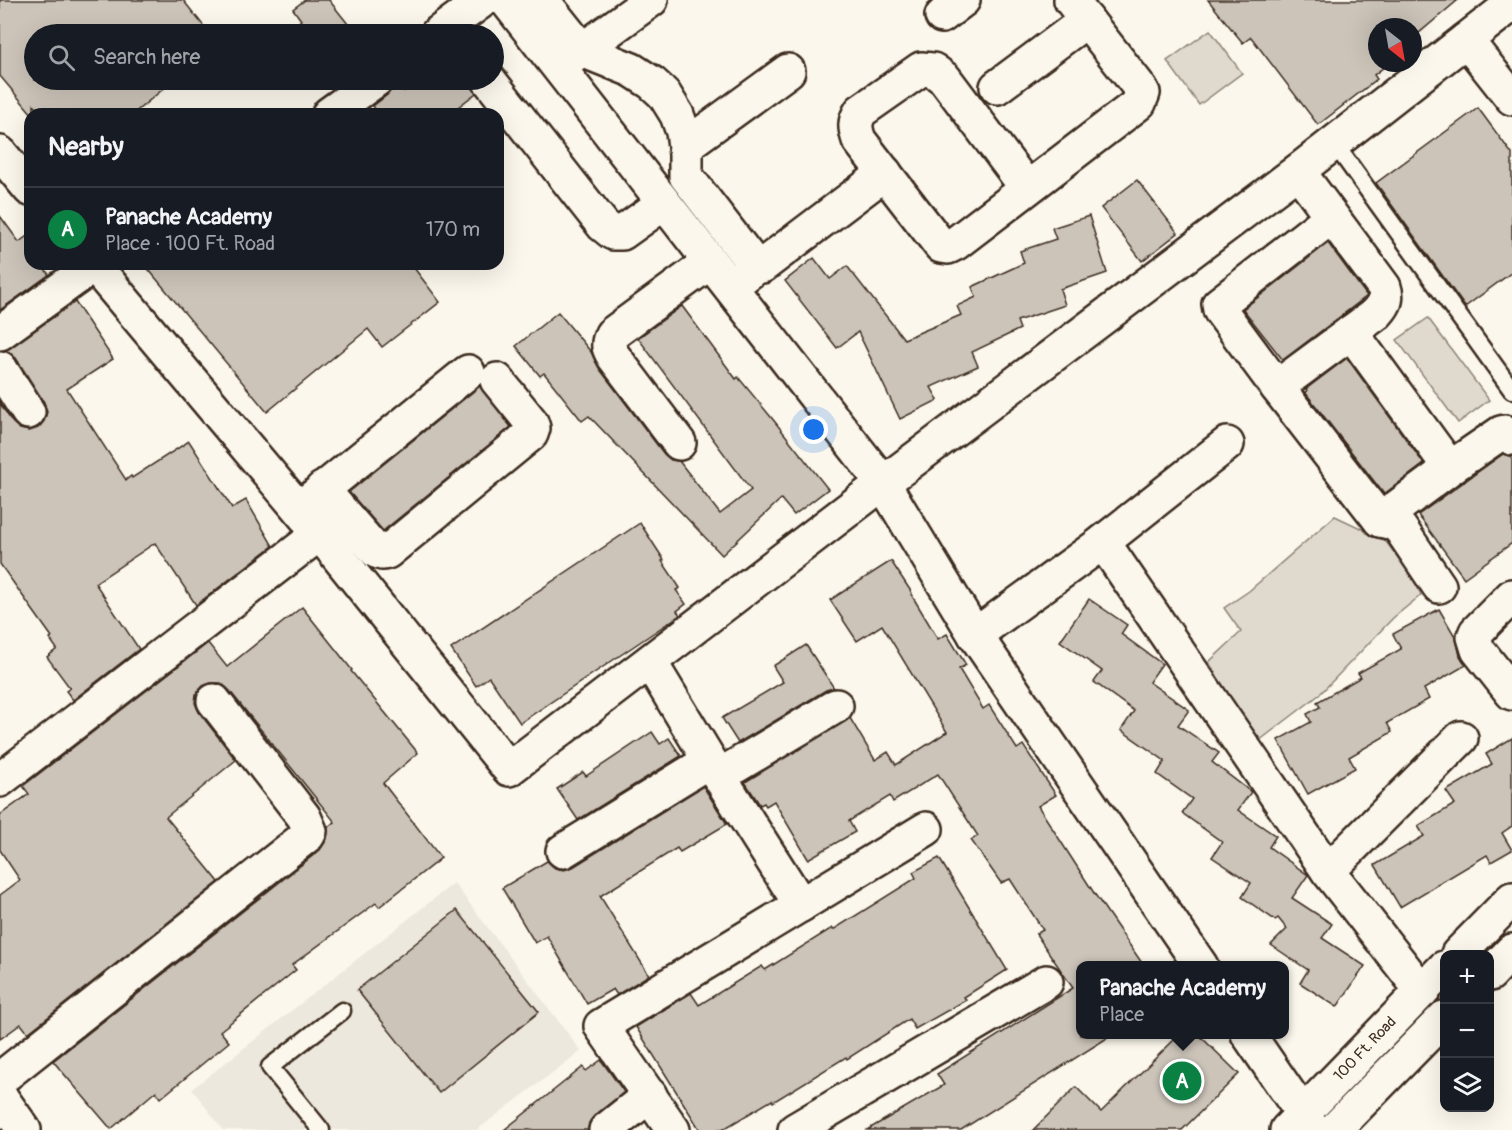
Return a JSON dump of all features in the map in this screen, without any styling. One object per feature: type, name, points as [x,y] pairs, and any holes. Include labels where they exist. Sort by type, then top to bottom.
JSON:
[{"type":"street","points":[[455,24],[483,0]]},
{"type":"street","points":[[506,0],[570,58],[632,70],[664,94],[677,115],[686,161],[756,267]]},
{"type":"street","points":[[542,0],[570,58],[661,199],[883,483],[975,635],[1198,961]]},
{"type":"street","points":[[570,58],[651,0]]},
{"type":"street","points":[[310,499],[319,534],[509,769],[883,483],[1298,171],[1512,4]]},
{"type":"street","points":[[997,87],[1079,10],[1143,93],[1139,103],[1028,188],[956,243],[948,247],[941,246],[859,140],[855,128],[856,119],[861,111],[921,69],[933,70],[945,80],[1028,188]]},
{"type":"street","points":[[1466,40],[1510,90]]},
{"type":"street","points":[[497,90],[603,225],[613,234],[622,233],[661,199],[686,161],[788,71]]},
{"type":"street","points":[[337,108],[362,90]]},
{"type":"street","points":[[0,153],[24,182]]},
{"type":"street","points":[[1277,387],[1377,313],[1384,305],[1387,296],[1384,287],[1298,171]]},
{"type":"street","points":[[679,443],[608,348],[612,334],[720,274],[762,266],[885,173]]},
{"type":"street","points":[[1331,217],[1219,303],[1221,310],[1277,387],[1380,520],[1393,523],[1400,528],[1439,586]]},
{"type":"street","points":[[0,333],[86,270]]},
{"type":"street","points":[[100,270],[310,499],[372,548],[382,553],[387,552],[531,434],[533,428],[531,422],[482,376],[310,499]]},
{"type":"street","points":[[1351,332],[1450,468]]},
{"type":"street","points":[[0,368],[28,412]]},
{"type":"street","points":[[1380,520],[1501,433],[1505,432],[1512,438]]},
{"type":"street","points":[[975,635],[1103,542],[1227,444]]},
{"type":"street","points":[[0,780],[319,534]]},
{"type":"street","points":[[1103,542],[1328,871],[1433,980]]},
{"type":"street","points":[[1512,596],[1476,632],[1474,637],[1478,650],[1512,693]]},
{"type":"street","points":[[650,662],[714,769],[801,905]]},
{"type":"street","points":[[0,1079],[308,836],[309,826],[303,817],[214,701]]},
{"type":"street","points":[[564,851],[836,706]]},
{"type":"street","points":[[1328,871],[1461,738]]},
{"type":"street","points":[[673,1130],[601,1026],[926,829]]},
{"type":"street","points":[[1462,950],[1512,899]]},
{"type":"street","points":[[1494,970],[1512,951]]},
{"type":"street","name":"100 Ft. Road","points":[[1301,1125],[1433,980]]},
{"type":"street","points":[[795,1130],[1046,982]]},
{"type":"street","points":[[1334,1130],[1440,1022]]},
{"type":"street","points":[[1250,1039],[1301,1125]]},
{"type":"street","points":[[0,1095],[24,1130]]},
{"type":"street","points":[[606,1130],[650,1095]]},
{"type":"lane","points":[[1334,143],[1512,390]]},
{"type":"lane","points":[[321,1130],[270,1067],[342,1011]]},
{"type":"shaded area","points":[[1210,30],[1242,73],[1199,105],[1167,61]]},
{"type":"shaded area","points":[[1428,318],[1489,400],[1458,423],[1397,340]]},
{"type":"shaded area","points":[[1335,516],[1384,539],[1413,578],[1421,595],[1393,618],[1319,695],[1255,744],[1209,662],[1241,632],[1224,608],[1249,591]]},
{"type":"shaded area","points":[[454,883],[581,1051],[477,1130],[223,1130],[192,1089]]},
{"type":"building","points":[[0,0],[183,0],[202,24],[24,24],[24,90],[162,90],[140,108],[37,108],[34,105],[34,108],[27,108],[0,76]]},
{"type":"building","points":[[305,0],[329,0],[348,24],[296,24],[301,20],[293,9]]},
{"type":"building","points":[[1208,0],[1458,0],[1422,31],[1422,18],[1368,18],[1368,72],[1378,72],[1374,75],[1377,79],[1318,125],[1251,37],[1243,43]]},
{"type":"building","points":[[391,90],[475,90],[476,93],[457,108],[374,108],[373,106]]},
{"type":"building","points":[[1478,108],[1512,154],[1512,272],[1465,307],[1376,183]]},
{"type":"building","points":[[1137,180],[1178,233],[1142,261],[1101,208]]},
{"type":"building","points":[[0,216],[19,242],[24,238],[24,270],[46,270],[49,275],[0,310]]},
{"type":"building","points":[[1089,216],[1107,273],[1060,289],[1065,305],[1017,321],[1020,329],[972,352],[978,366],[931,387],[938,400],[900,419],[858,332],[837,348],[785,281],[814,258],[830,279],[847,266],[904,339],[961,315],[957,306],[976,297],[972,287],[1024,263],[1020,251],[1056,239],[1052,228]]},
{"type":"building","points":[[1328,243],[1367,296],[1283,360],[1243,309]]},
{"type":"building","points":[[149,270],[416,270],[440,302],[382,347],[368,329],[267,412]]},
{"type":"building","points":[[75,302],[113,359],[67,389],[126,480],[189,441],[232,508],[246,500],[273,546],[196,605],[155,543],[95,583],[139,649],[73,700],[66,691],[70,688],[47,657],[57,649],[50,639],[52,637],[0,564],[0,403],[12,422],[20,429],[29,431],[38,428],[44,421],[47,412],[44,402],[16,358],[5,351]]},
{"type":"building","points":[[682,306],[736,379],[738,377],[828,489],[794,515],[781,499],[722,555],[589,416],[582,421],[544,373],[540,376],[516,346],[558,312],[591,352],[599,368],[664,454],[671,460],[679,461],[720,514],[751,490],[638,338]]},
{"type":"building","points":[[1347,358],[1424,464],[1384,494],[1305,392]]},
{"type":"building","points":[[480,386],[511,427],[383,531],[349,492]]},
{"type":"building","points":[[1503,454],[1512,456],[1512,543],[1464,578],[1418,515]]},
{"type":"building","points":[[640,523],[680,588],[676,590],[686,604],[677,611],[680,615],[520,723],[489,677],[476,686],[451,649]]},
{"type":"building","points":[[891,561],[938,639],[947,634],[966,665],[959,669],[983,709],[989,705],[1017,749],[1023,745],[1056,795],[1038,806],[1141,961],[1076,961],[1076,1039],[1106,1039],[961,1130],[867,1130],[944,1085],[937,1074],[1073,988],[1036,934],[1043,930],[1010,879],[1001,883],[971,840],[978,836],[938,774],[893,802],[890,796],[849,821],[855,832],[808,859],[774,801],[766,806],[764,803],[760,805],[745,782],[850,718],[875,760],[888,752],[896,765],[947,732],[882,625],[857,641],[830,600]]},
{"type":"building","points":[[1089,599],[1127,625],[1121,634],[1162,664],[1149,682],[1189,710],[1178,725],[1219,753],[1212,762],[1251,792],[1238,810],[1276,836],[1269,847],[1308,875],[1292,898],[1332,924],[1322,938],[1365,966],[1337,1007],[1300,983],[1308,970],[1271,945],[1287,929],[1278,918],[1275,920],[1242,897],[1251,883],[1212,857],[1222,842],[1182,813],[1192,799],[1157,774],[1165,761],[1121,730],[1134,711],[1094,682],[1102,671],[1060,641]]},
{"type":"building","points":[[302,607],[418,753],[383,783],[441,858],[379,907],[376,903],[292,965],[296,970],[220,1031],[229,1042],[161,1098],[156,1091],[111,1129],[53,1061],[320,850],[327,839],[328,827],[335,822],[229,690],[221,683],[203,686],[196,694],[195,703],[199,712],[236,760],[166,817],[219,882],[28,1033],[21,1024],[0,1039],[0,895],[20,880],[0,850],[0,815],[29,794],[23,786],[208,643],[227,667]]},
{"type":"building","points":[[1439,609],[1456,638],[1460,656],[1466,665],[1424,689],[1429,699],[1387,723],[1392,732],[1349,757],[1355,768],[1308,794],[1278,740],[1311,722],[1307,714],[1320,707],[1317,702],[1361,677],[1358,673],[1401,649],[1393,634]]},
{"type":"building","points":[[806,645],[834,688],[826,690],[738,743],[722,718],[783,682],[773,666]]},
{"type":"building","points":[[652,732],[660,744],[669,738],[681,756],[578,820],[557,789],[583,772],[586,776]]},
{"type":"building","points":[[1512,738],[1512,826],[1502,833],[1512,850],[1491,862],[1487,855],[1400,907],[1375,865],[1424,836],[1418,826],[1455,804],[1446,791],[1492,764],[1486,754]]},
{"type":"building","points":[[703,786],[727,824],[680,852],[677,848],[600,896],[649,975],[617,995],[613,989],[587,1004],[547,936],[535,943],[502,888],[547,861],[555,868],[564,870],[573,867]]},
{"type":"building","points":[[939,858],[1007,970],[964,997],[966,1000],[915,1029],[909,1019],[847,1059],[846,1057],[722,1130],[700,1130],[636,1027],[691,993],[699,1005],[762,966],[765,970],[916,878],[913,872]]},
{"type":"building","points":[[457,910],[539,1012],[439,1093],[357,990]]},
{"type":"building","points":[[1175,1039],[1203,1039],[1239,1074],[1182,1130],[1033,1130],[1076,1087],[1101,1112]]},
{"type":"building","points":[[601,1060],[624,1092],[594,1116],[589,1123],[588,1130],[504,1130],[583,1067],[586,1071]]},
{"type":"place","name":"Panache Academy","points":[[1182,1081]]}]
